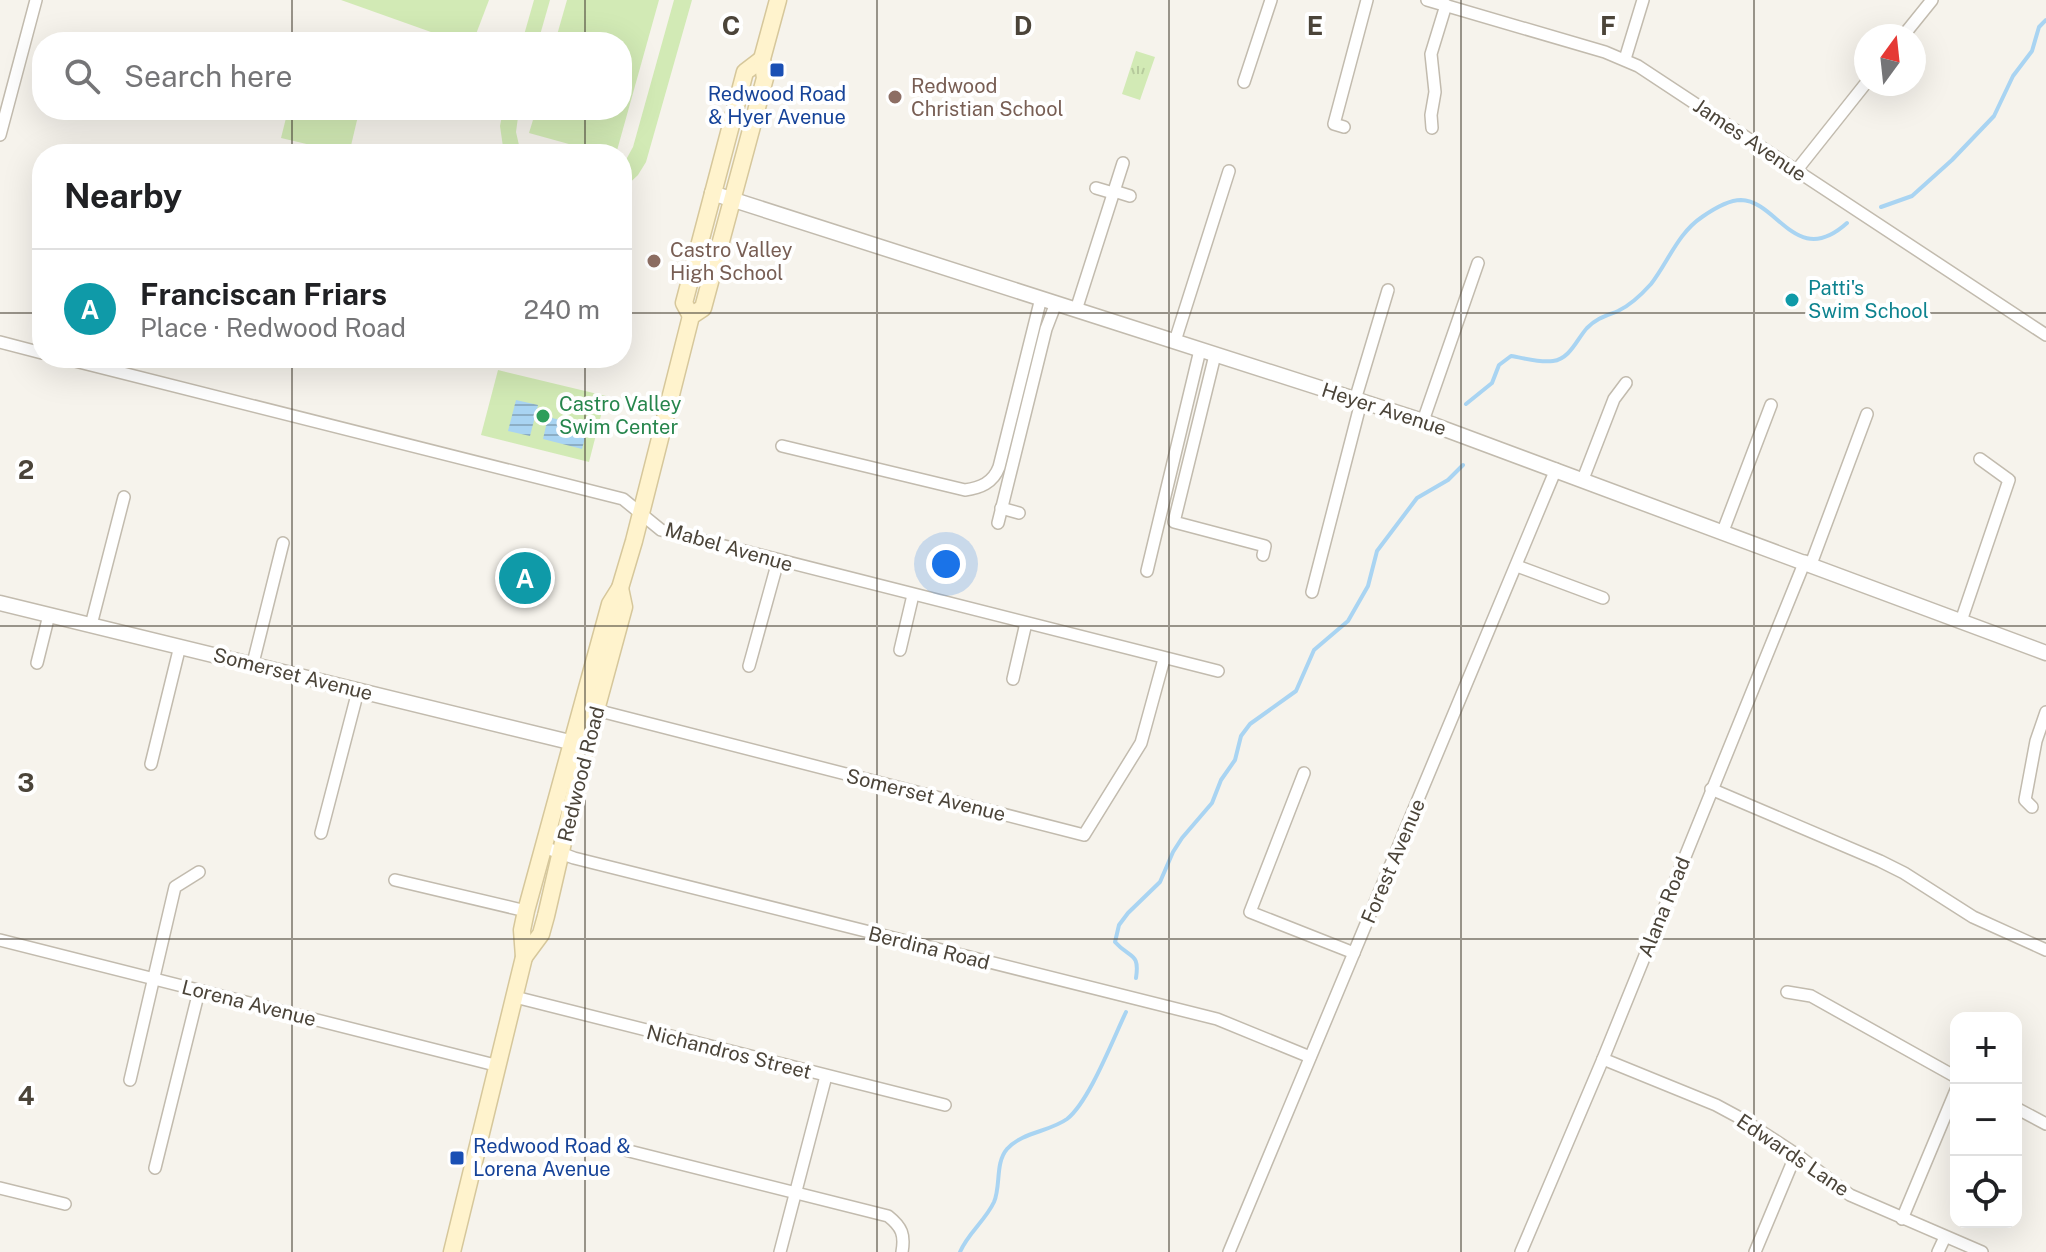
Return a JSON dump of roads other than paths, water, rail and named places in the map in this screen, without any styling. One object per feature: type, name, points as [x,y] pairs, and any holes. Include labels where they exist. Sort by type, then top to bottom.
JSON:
[{"type":"main road","name":"Redwood Road","points":[[452,1252],[524,957],[522,930],[526,911],[544,847],[624,607],[620,588],[691,316],[703,308],[765,78],[762,59],[778,0]]},
{"type":"main road","name":"Redwood Road","points":[[691,316],[684,303],[745,72],[762,59]]},
{"type":"main road","name":"Redwood Road","points":[[524,957],[541,934],[561,853],[579,744]]},
{"type":"street","points":[[0,135],[36,0]]},
{"type":"street","points":[[1244,82],[1271,0]]},
{"type":"street","points":[[1344,127],[1334,124],[1367,0]]},
{"type":"street","name":"James Avenue","points":[[1427,0],[1625,59],[1671,86],[2046,335]]},
{"type":"street","points":[[1625,59],[1643,0]]},
{"type":"street","points":[[1913,24],[1932,0]]},
{"type":"street","points":[[1432,128],[1435,92],[1431,54],[1446,5]]},
{"type":"street","points":[[1796,171],[1856,96]]},
{"type":"street","points":[[1076,310],[1123,163]]},
{"type":"street","points":[[1175,341],[1229,171]]},
{"type":"street","points":[[1096,188],[1130,196]]},
{"type":"street","name":"Heyer Avenue","points":[[712,193],[1423,421],[2046,653]]},
{"type":"street","points":[[1423,421],[1478,263]]},
{"type":"street","points":[[1312,592],[1388,290]]},
{"type":"street","points":[[782,446],[965,490],[985,485],[996,475],[999,467],[1048,300]]},
{"type":"street","points":[[998,523],[1046,329],[1048,300]]},
{"type":"street","points":[[0,342],[32,350]]},
{"type":"street","points":[[1147,571],[1200,350]]},
{"type":"street","points":[[1215,355],[1174,522],[1265,546],[1263,555]]},
{"type":"street","name":"Mabel Avenue","points":[[103,368],[621,498],[661,530],[1218,671]]},
{"type":"street","points":[[1583,479],[1614,399],[1626,383]]},
{"type":"street","points":[[1723,531],[1771,405]]},
{"type":"street","name":"Alana Road","points":[[1521,1252],[1867,414]]},
{"type":"street","points":[[1961,621],[2009,480],[1980,459]]},
{"type":"street","name":"Forest Avenue","points":[[1229,1252],[1556,469]]},
{"type":"street","points":[[91,625],[124,497]]},
{"type":"street","points":[[1001,508],[1019,513]]},
{"type":"street","points":[[253,663],[283,543]]},
{"type":"street","points":[[749,666],[778,561]]},
{"type":"street","points":[[1517,566],[1603,598]]},
{"type":"street","points":[[900,650],[913,595]]},
{"type":"street","name":"Somerset Avenue","points":[[0,603],[579,744]]},
{"type":"street","points":[[37,663],[49,615]]},
{"type":"street","points":[[1013,679],[1026,623]]},
{"type":"street","points":[[151,764],[180,646]]},
{"type":"street","name":"Somerset Avenue","points":[[589,709],[1084,835],[1141,743],[1164,659]]},
{"type":"street","points":[[321,833],[358,691]]},
{"type":"street","points":[[2032,807],[2025,800],[2036,741],[2046,712]]},
{"type":"street","points":[[1304,773],[1250,912],[1354,953]]},
{"type":"street","points":[[1711,789],[1880,861],[1963,912],[2046,950]]},
{"type":"street","name":"Berdina Road","points":[[544,847],[973,960],[1217,1019],[1310,1057]]},
{"type":"street","points":[[130,1080],[175,887],[199,872]]},
{"type":"street","points":[[395,880],[526,911]]},
{"type":"street","name":"Lorena Avenue","points":[[0,940],[499,1066]]},
{"type":"street","points":[[155,1168],[199,991]]},
{"type":"street","points":[[1787,992],[1811,996],[1950,1074]]},
{"type":"street","name":"Nichandros Street","points":[[515,997],[945,1105]]},
{"type":"street","name":"Edwards Lane","points":[[1603,1059],[1716,1105],[1796,1154],[1850,1195],[1982,1252]]},
{"type":"street","points":[[780,1252],[826,1076]]},
{"type":"street","points":[[1902,1219],[1950,1104]]},
{"type":"street","points":[[2022,1111],[2046,1124]]},
{"type":"street","points":[[625,1150],[888,1216],[900,1225],[904,1237],[902,1252]]},
{"type":"street","points":[[1755,1252],[1796,1154]]},
{"type":"street","points":[[0,1188],[65,1204]]},
{"type":"street","points":[[1938,1252],[1945,1237]]},
{"type":"water","points":[[516,400],[538,405],[530,436],[508,431]]},
{"type":"water","points":[[548,417],[588,427],[582,449],[543,439]]},
{"type":"waterway","points":[[1881,207],[1912,196],[1994,116],[2013,76],[2032,51],[2039,27],[2046,20]]},
{"type":"waterway","points":[[1466,404],[1492,383],[1499,365],[1511,356],[1537,361],[1564,357],[1591,325],[1623,309],[1640,295],[1651,284],[1686,231],[1721,206],[1741,200],[1754,203],[1789,229],[1814,239],[1829,235],[1847,223]]},
{"type":"waterway","points":[[1136,978],[1135,960],[1115,942],[1119,925],[1160,882],[1182,838],[1212,803],[1221,780],[1235,760],[1241,736],[1250,724],[1296,691],[1314,650],[1348,621],[1368,586],[1377,551],[1417,498],[1448,480],[1463,465]]},
{"type":"waterway","points":[[960,1252],[994,1202],[1001,1161],[1007,1149],[1020,1139],[1060,1123],[1075,1111],[1092,1085],[1126,1012]]},
{"type":"place","name":"Redwood Road & Hyer Avenue","points":[[777,70]]},
{"type":"place","name":"Redwood Christian School","points":[[895,97]]},
{"type":"place","name":"Castro Valley High School","points":[[654,261]]},
{"type":"place","name":"Patti's Swim School","points":[[1792,300]]},
{"type":"place","name":"Castro Valley Swim Center","points":[[543,416]]},
{"type":"place","name":"Franciscan Friars","points":[[525,578]]},
{"type":"place","name":"Redwood Road & Lorena Avenue","points":[[457,1158]]}]
